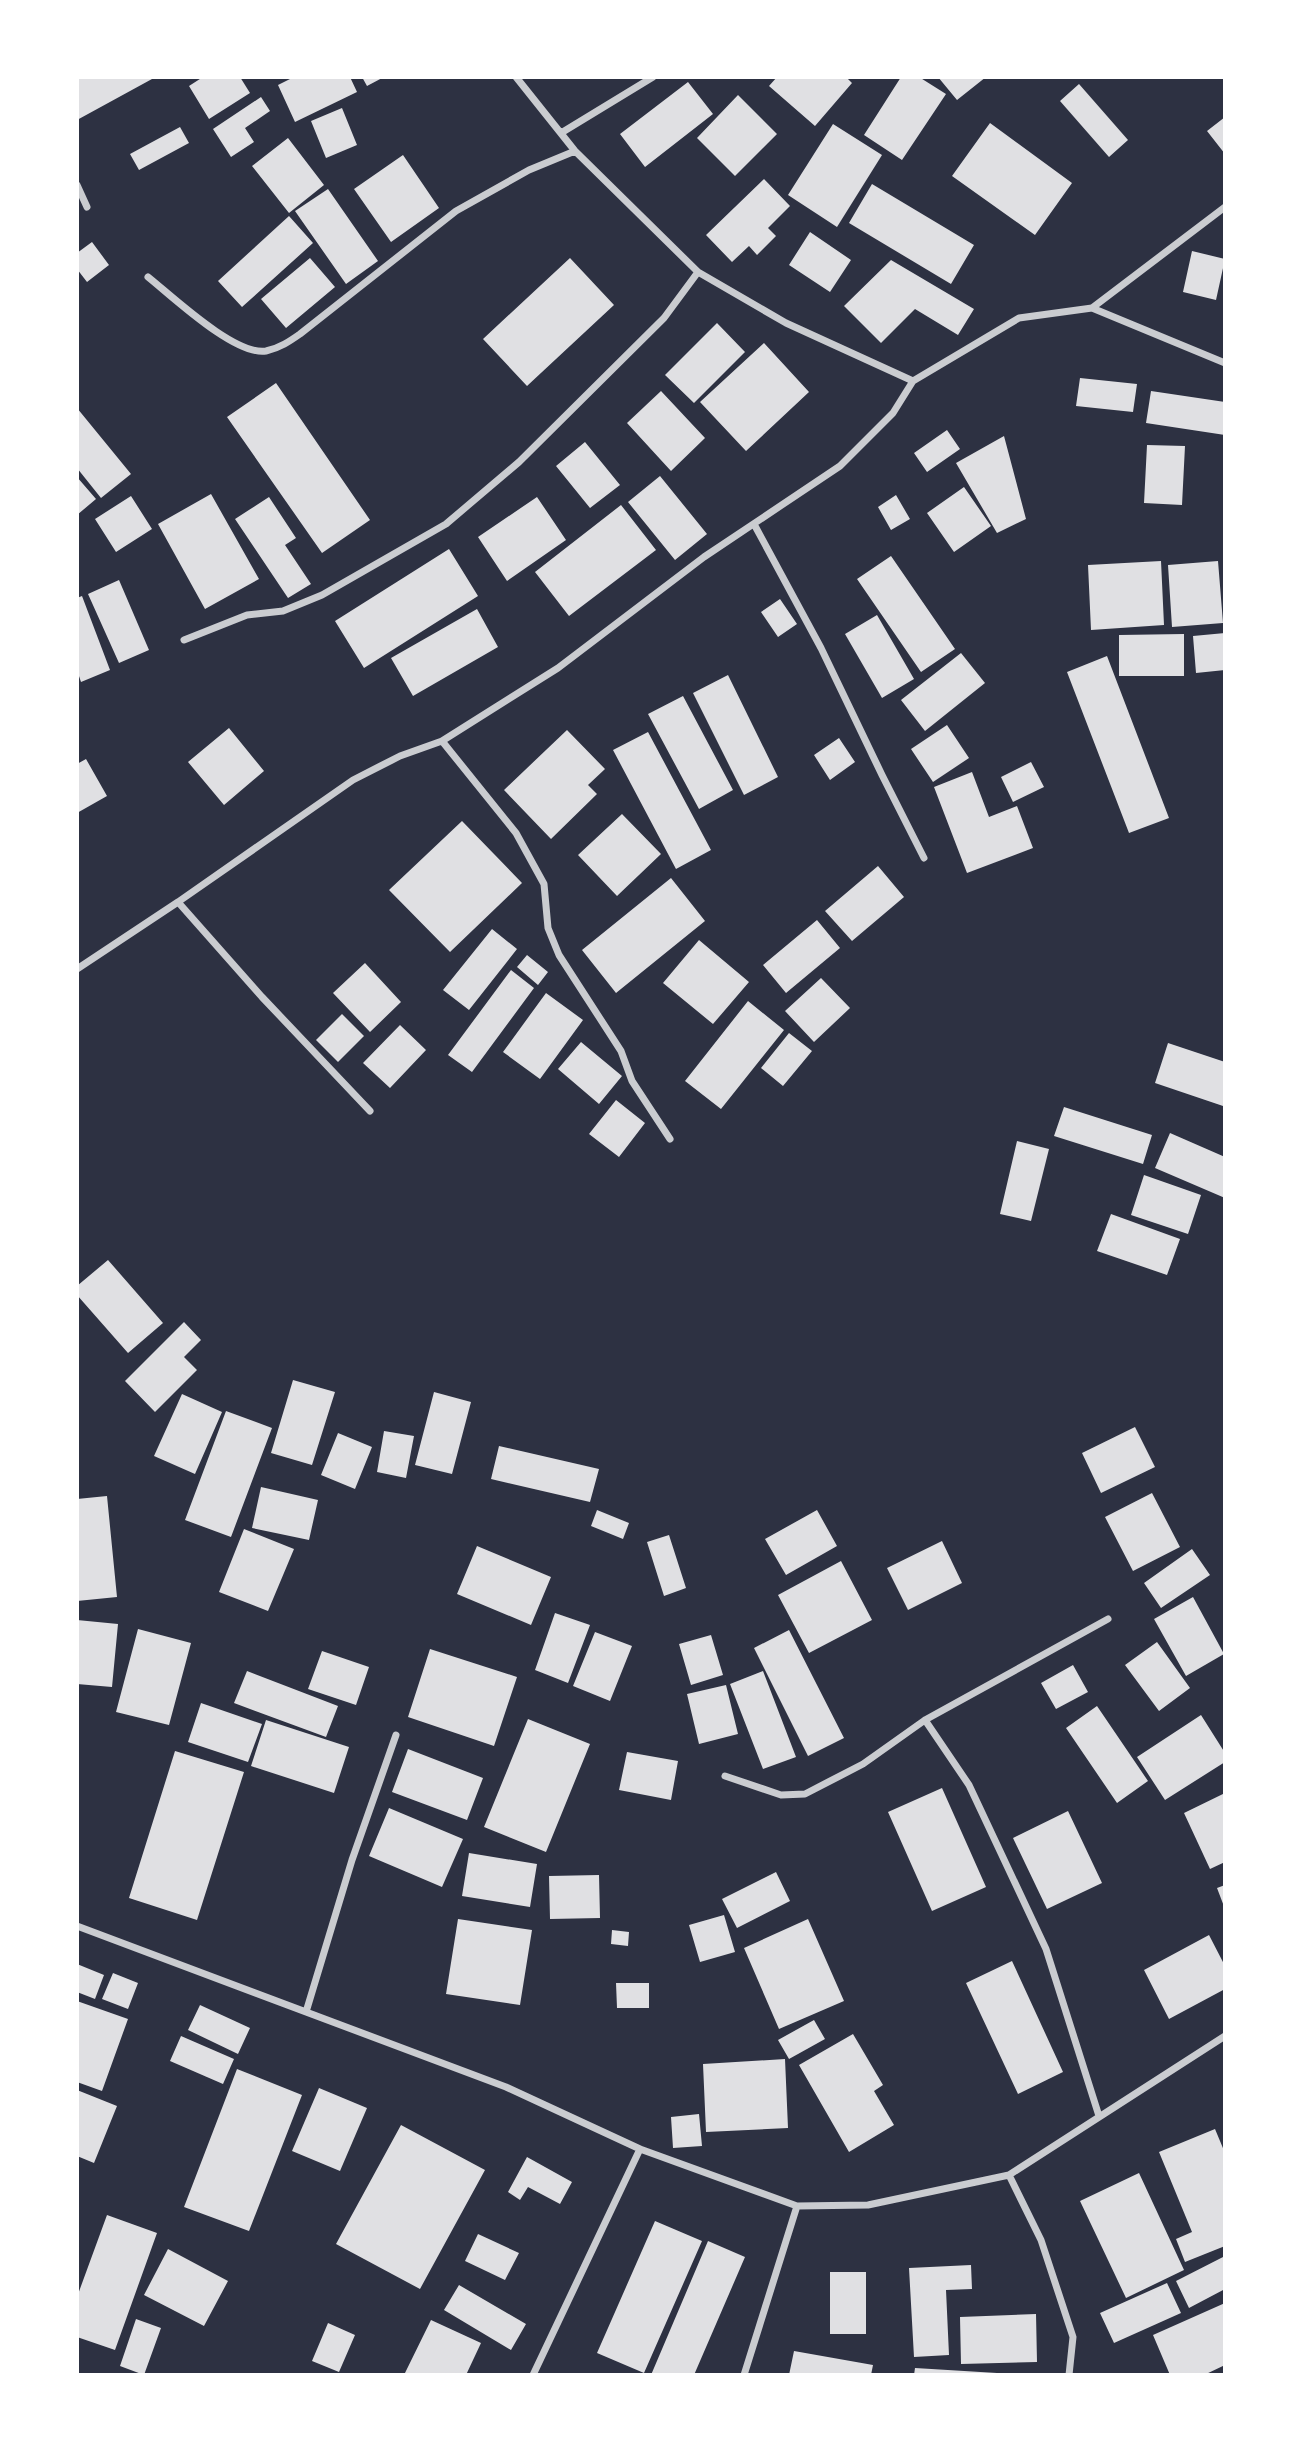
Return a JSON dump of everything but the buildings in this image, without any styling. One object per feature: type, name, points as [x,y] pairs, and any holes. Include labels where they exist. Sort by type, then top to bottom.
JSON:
[{"type":"street","points":[[516,77],[575,152],[698,272],[786,323],[913,381]]},
{"type":"street","points":[[561,133],[653,77]]},
{"type":"street","points":[[148,277],[223,338],[264,351],[284,345],[300,334],[456,211],[529,170],[575,152]]},
{"type":"street","points":[[77,185],[87,207]]},
{"type":"street","points":[[77,969],[353,780],[400,757],[442,741],[558,668],[704,557],[840,466],[893,413],[913,381],[1019,318],[1092,308],[1225,207]]},
{"type":"street","points":[[184,640],[247,615],[283,611],[322,595],[446,524],[519,462],[664,318],[698,272]]},
{"type":"street","points":[[1092,308],[1225,363]]},
{"type":"street","points":[[754,524],[821,648],[925,858]]},
{"type":"street","points":[[442,741],[516,833],[544,884],[548,928],[559,955],[621,1051],[632,1081],[670,1139]]},
{"type":"street","points":[[178,902],[262,997],[370,1111]]},
{"type":"street","points":[[725,1776],[781,1795],[805,1794],[863,1764],[925,1720],[1108,1619]]},
{"type":"street","points":[[925,1720],[969,1785],[1046,1949],[1100,2116]]},
{"type":"street","points":[[306,2012],[352,1860],[396,1735]]},
{"type":"street","points":[[77,1926],[506,2087],[640,2149],[797,2206],[868,2205],[1009,2175],[1225,2036]]},
{"type":"street","points":[[533,2375],[640,2149]]},
{"type":"street","points":[[1009,2175],[1041,2240],[1073,2337],[1069,2375]]},
{"type":"street","points":[[744,2375],[797,2206]]}]
